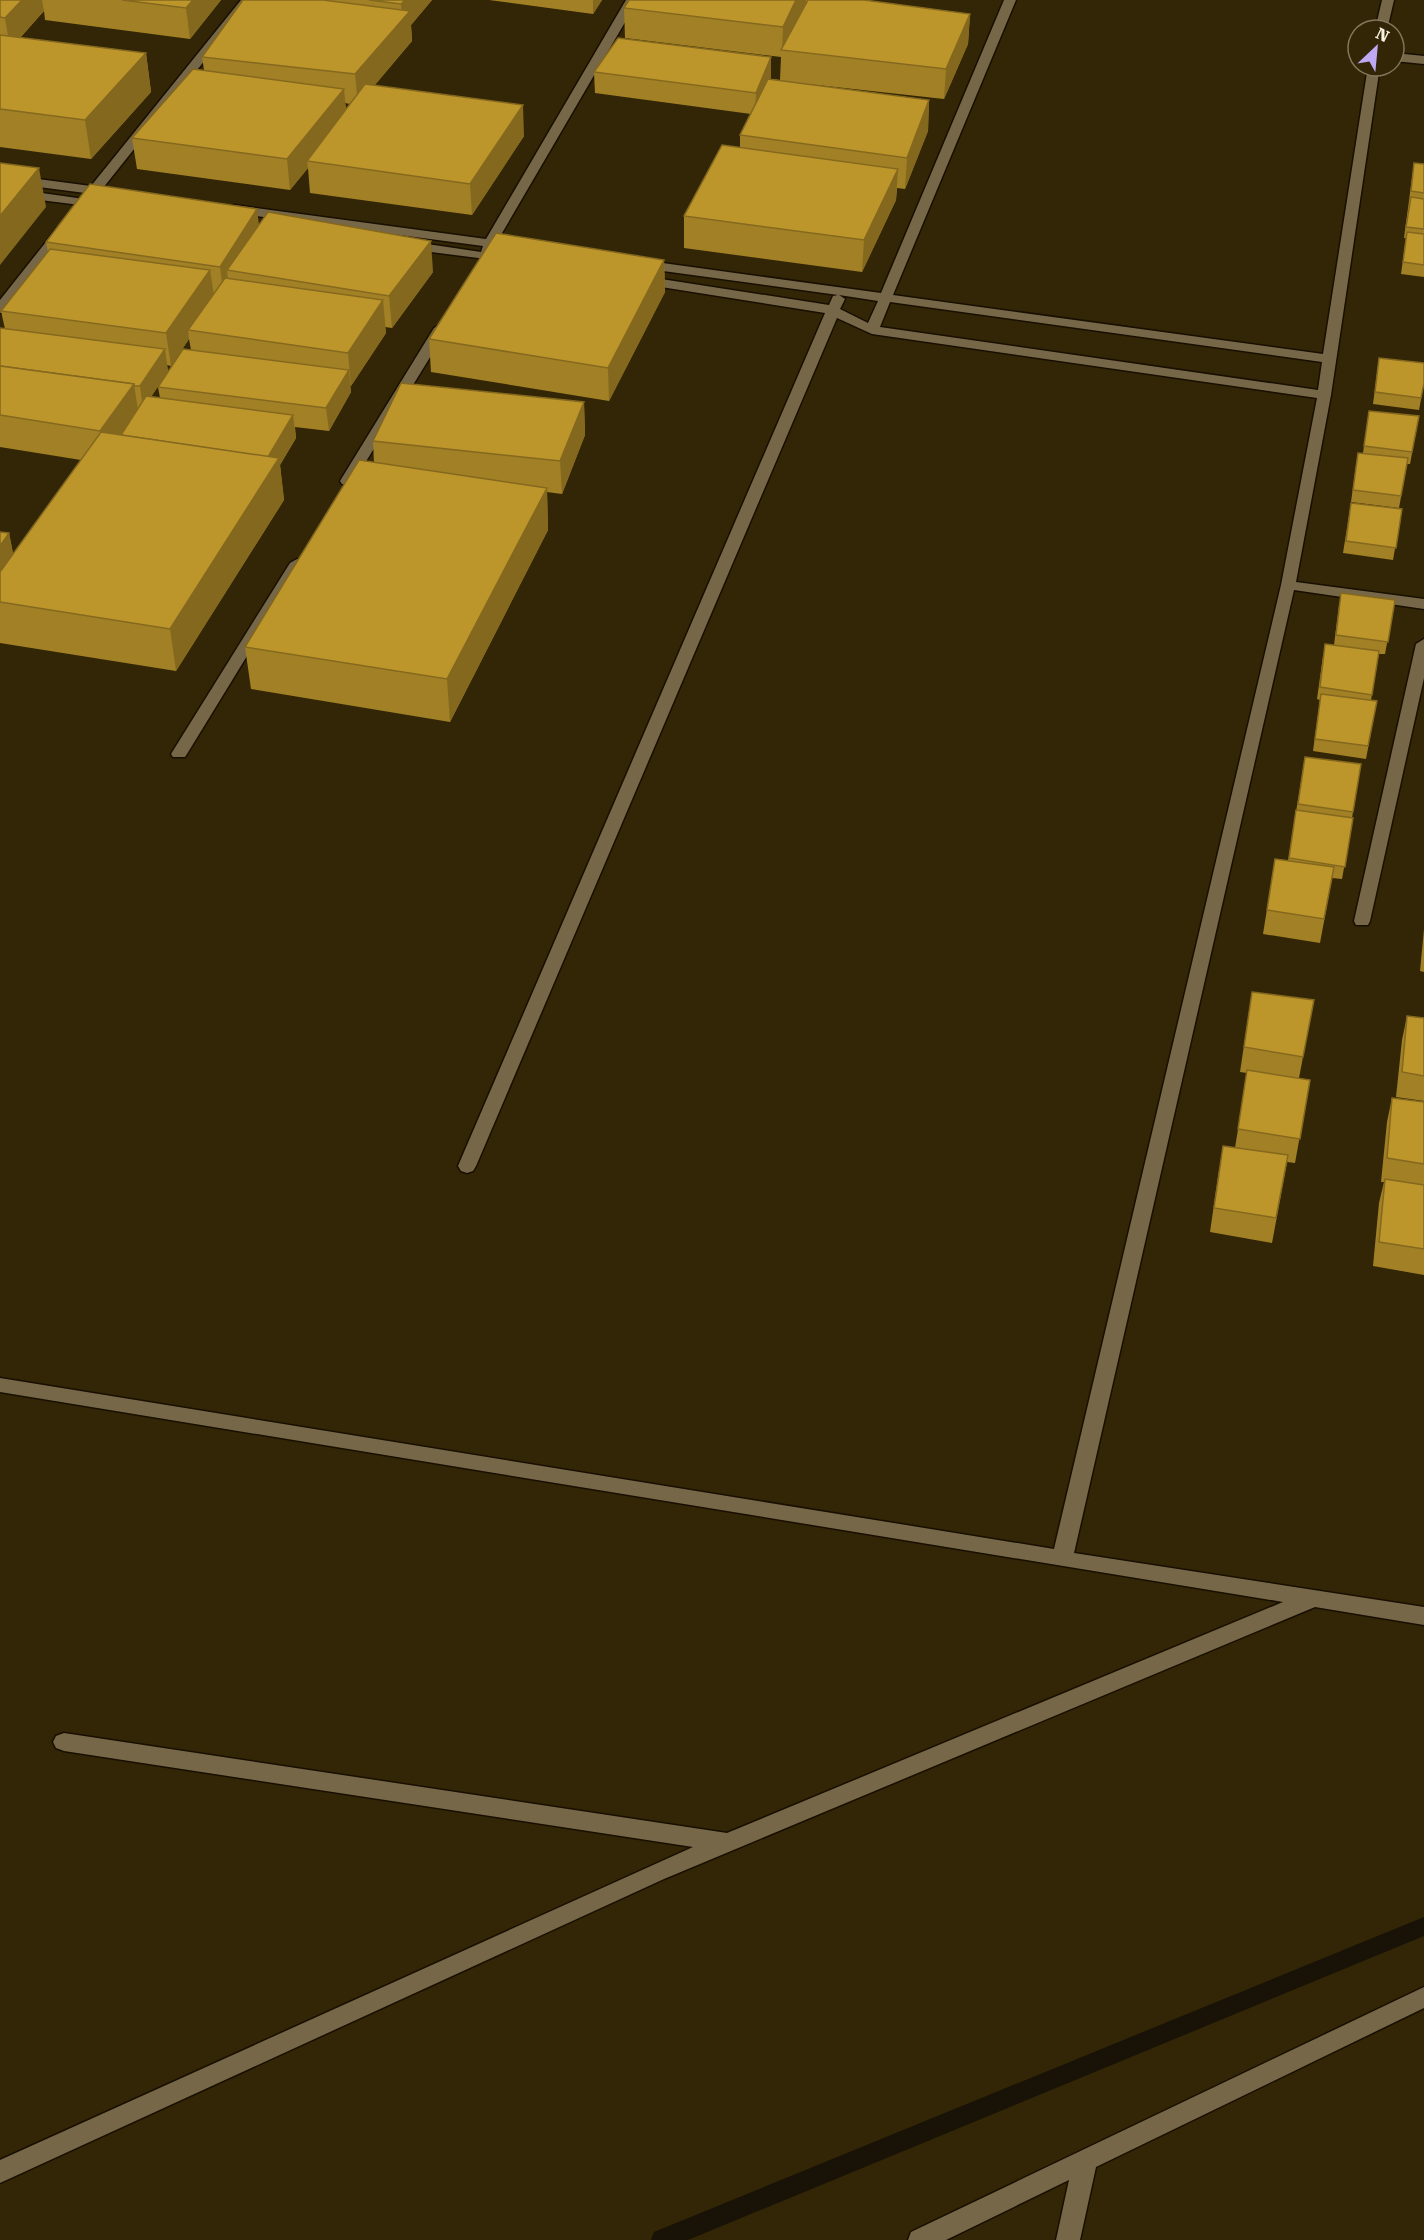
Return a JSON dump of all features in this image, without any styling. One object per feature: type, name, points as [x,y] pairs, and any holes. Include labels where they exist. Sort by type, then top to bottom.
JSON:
[{"type":"street","points":[[0,309],[247,0]]},
{"type":"street","points":[[485,255],[633,0]]},
{"type":"street","points":[[872,330],[1010,0]]},
{"type":"street","points":[[1384,18],[1388,0]]},
{"type":"street","points":[[1406,58],[1424,60]]},
{"type":"street","points":[[1062,1559],[1288,585],[1324,395],[1372,78]]},
{"type":"street","points":[[0,178],[128,195]]},
{"type":"street","points":[[0,192],[78,212],[108,206]]},
{"type":"street","points":[[222,207],[485,255]]},
{"type":"street","points":[[226,221],[485,255],[523,255]]},
{"type":"street","points":[[631,263],[1329,359]]},
{"type":"street","points":[[624,277],[832,310],[872,330],[1324,395]]},
{"type":"street","points":[[467,1166],[832,310],[842,292]]},
{"type":"street","points":[[342,490],[448,317]]},
{"type":"street","points":[[179,754],[304,551]]},
{"type":"street","points":[[1288,585],[1424,604]]},
{"type":"street","points":[[1362,921],[1424,644]]},
{"type":"street","points":[[0,1385],[1424,1616]]},
{"type":"street","points":[[0,2172],[634,1882],[1317,1598]]},
{"type":"street","points":[[64,1742],[728,1842]]},
{"type":"street","points":[[920,2240],[1424,1997]]},
{"type":"street","points":[[1068,2240],[1086,2160]]},
{"type":"building","points":[[0,0],[22,0],[5,18],[0,17]]},
{"type":"building","points":[[122,0],[193,0],[186,8]]},
{"type":"building","points":[[243,0],[323,0],[410,11],[355,74],[202,57]]},
{"type":"building","points":[[369,0],[405,0],[401,4]]},
{"type":"building","points":[[629,0],[796,0],[783,27],[624,8]]},
{"type":"building","points":[[808,0],[864,0],[970,14],[946,69],[781,50]]},
{"type":"building","points":[[0,35],[146,53],[85,120],[0,109]]},
{"type":"building","points":[[618,38],[771,57],[756,93],[594,72]]},
{"type":"building","points":[[193,69],[344,89],[287,159],[132,138]]},
{"type":"building","points":[[768,79],[929,100],[907,158],[740,135]]},
{"type":"building","points":[[365,84],[523,105],[470,184],[307,161]]},
{"type":"building","points":[[722,145],[898,169],[864,240],[684,216]]},
{"type":"building","points":[[0,163],[39,168],[0,216]]},
{"type":"building","points":[[1414,163],[1424,164],[1424,193],[1411,191]]},
{"type":"building","points":[[90,184],[257,209],[220,267],[46,242]]},
{"type":"building","points":[[1411,197],[1424,199],[1424,229],[1406,227]]},
{"type":"building","points":[[268,212],[431,241],[389,296],[227,270]]},
{"type":"building","points":[[1407,232],[1424,234],[1424,265],[1403,262]]},
{"type":"building","points":[[496,233],[664,260],[608,368],[429,339]]},
{"type":"building","points":[[50,249],[210,270],[166,333],[1,311]]},
{"type":"building","points":[[225,278],[383,300],[348,353],[188,330]]},
{"type":"building","points":[[0,328],[165,349],[140,386],[134,386],[134,384],[0,366]]},
{"type":"building","points":[[183,349],[349,370],[326,408],[158,387]]},
{"type":"building","points":[[1379,358],[1424,363],[1421,398],[1375,392]]},
{"type":"building","points":[[0,366],[134,384],[100,431],[0,415]]},
{"type":"building","points":[[401,383],[584,402],[560,461],[373,441]]},
{"type":"building","points":[[146,396],[293,415],[268,457],[121,435]]},
{"type":"building","points":[[1369,411],[1419,416],[1412,452],[1364,446]]},
{"type":"building","points":[[101,432],[279,458],[170,629],[0,602],[0,572]]},
{"type":"building","points":[[1358,453],[1408,458],[1401,496],[1353,490]]},
{"type":"building","points":[[359,460],[547,488],[447,679],[245,647]]},
{"type":"building","points":[[1351,503],[1402,509],[1396,548],[1346,541]]},
{"type":"building","points":[[0,532],[9,533],[0,546]]},
{"type":"building","points":[[1341,593],[1395,600],[1388,642],[1336,635]]},
{"type":"building","points":[[1325,644],[1379,651],[1372,695],[1320,687]]},
{"type":"building","points":[[1321,694],[1377,701],[1368,746],[1315,739]]},
{"type":"building","points":[[1305,757],[1361,764],[1353,812],[1298,804]]},
{"type":"building","points":[[1296,810],[1353,818],[1345,867],[1289,858]]},
{"type":"building","points":[[1275,859],[1334,867],[1324,919],[1267,910]]},
{"type":"building","points":[[1252,992],[1314,1000],[1303,1057],[1244,1047]]},
{"type":"building","points":[[1407,1016],[1424,1018],[1424,1076],[1402,1072]]},
{"type":"building","points":[[1247,1070],[1310,1080],[1300,1139],[1238,1129]]},
{"type":"building","points":[[1392,1098],[1424,1102],[1424,1164],[1387,1158]]},
{"type":"building","points":[[1223,1146],[1288,1155],[1276,1218],[1214,1208]]},
{"type":"building","points":[[1385,1179],[1424,1185],[1424,1249],[1379,1242]]},
{"type":"waterway","points":[[662,2240],[1424,1926]]}]
